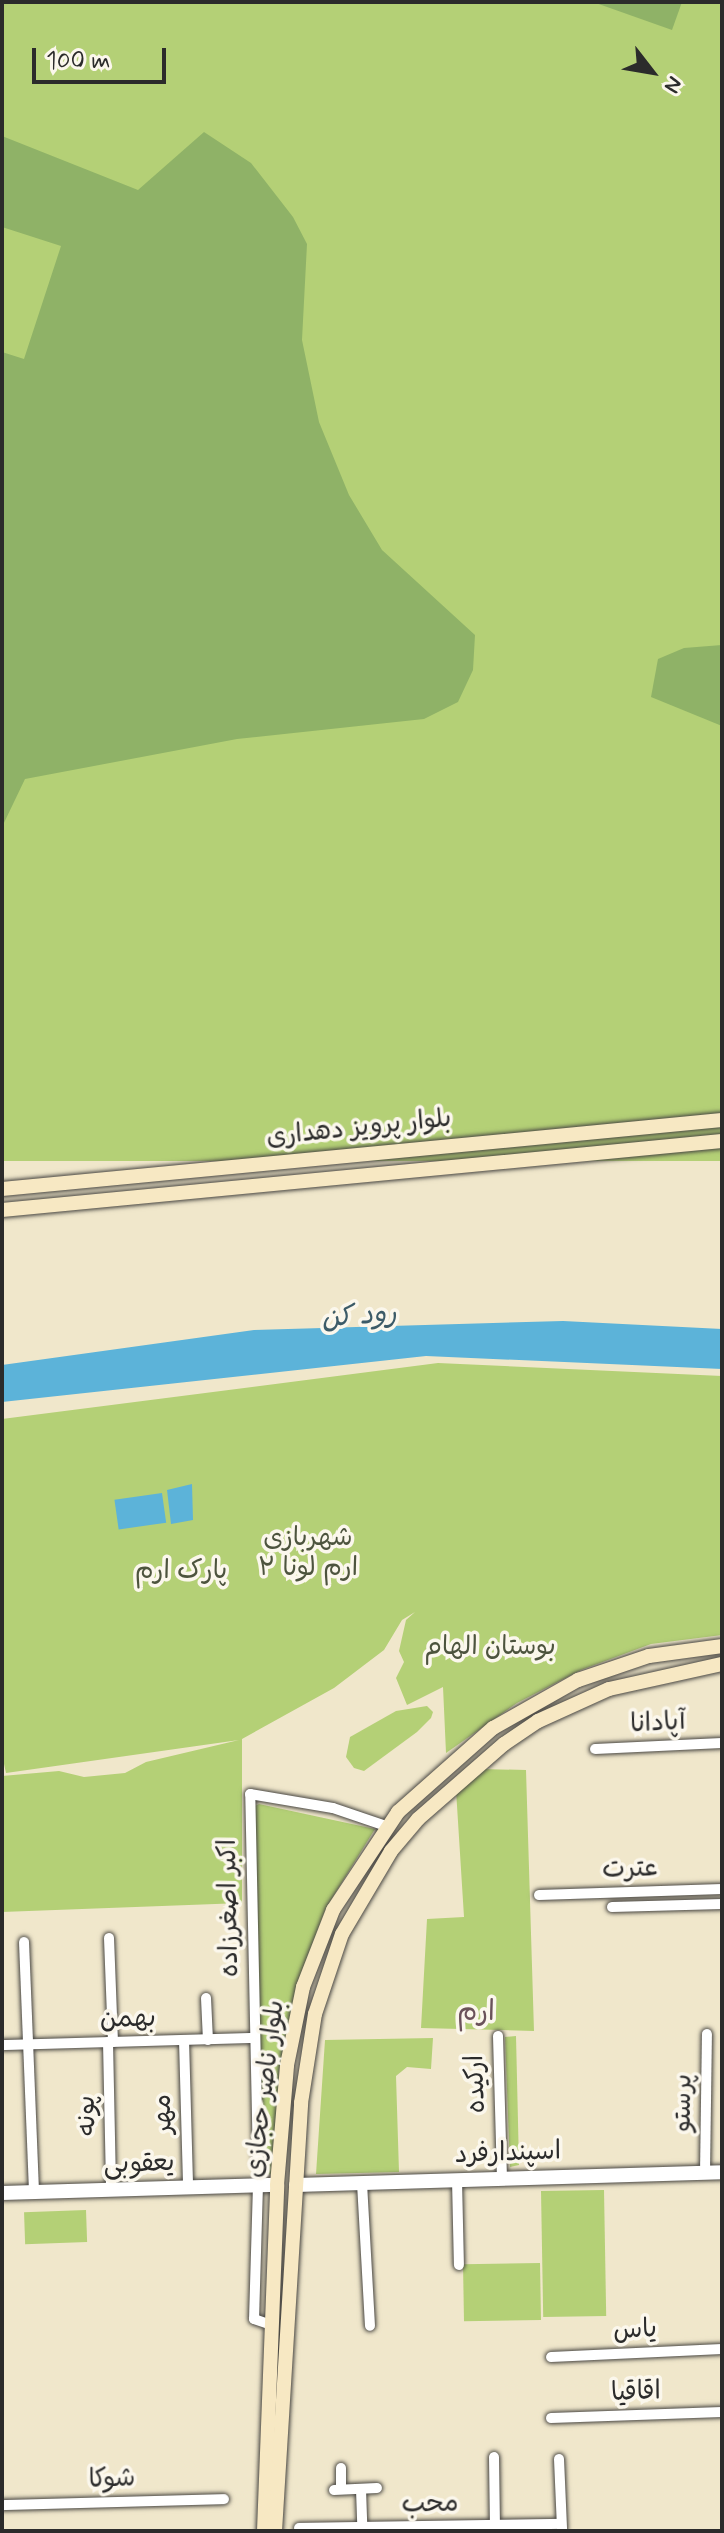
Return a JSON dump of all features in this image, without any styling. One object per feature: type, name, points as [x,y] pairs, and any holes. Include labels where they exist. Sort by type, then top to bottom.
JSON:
[{"type":"main road","name":"بلوار پرویز دهداری","points":[[2,1189],[722,1120]]},
{"type":"main road","name":"بلوار پرویز دهداری","points":[[2,1210],[722,1141]]},
{"type":"main road","name":"بلوار ناصر حجازی","points":[[264,2531],[277,2185],[287,2065],[303,1987],[333,1910],[386,1826],[443,1768],[545,1696],[649,1656],[722,1646]]},
{"type":"main road","name":"بلوار ناصر حجازی","points":[[275,2531],[289,2350],[296,2185],[315,2014],[342,1934],[391,1851],[460,1777],[538,1721],[631,1682],[722,1664]]},
{"type":"main road","points":[[289,2350],[292,2529]]},
{"type":"main road","points":[[254,2531],[269,2351]]},
{"type":"street","name":"آپادانا","points":[[595,1749],[722,1743]]},
{"type":"street","name":"اکبر اصغرزاده","points":[[258,2164],[251,1792],[344,1810],[386,1826]]},
{"type":"street","name":"عترت","points":[[539,1895],[722,1889]]},
{"type":"street","points":[[612,1907],[722,1904]]},
{"type":"street","name":"پونه","points":[[109,1938],[111,2190]]},
{"type":"street","points":[[24,1942],[34,2192]]},
{"type":"street","points":[[206,1998],[208,2040]]},
{"type":"street","name":"پرستو","points":[[705,2173],[707,2034]]},
{"type":"street","name":"ارکیده","points":[[498,2036],[502,2179]]},
{"type":"street","name":"بهمن","points":[[2,2045],[254,2038]]},
{"type":"street","name":"مهر","points":[[184,2040],[188,2187]]},
{"type":"street","name":"اسپندارفرد","points":[[296,2185],[722,2172]]},
{"type":"street","points":[[457,2180],[459,2265]]},
{"type":"street","points":[[362,2183],[370,2326]]},
{"type":"street","points":[[258,2185],[254,2319],[271,2325]]},
{"type":"street","name":"یعقوبی","points":[[2,2193],[277,2185]]},
{"type":"street","name":"یاس","points":[[551,2357],[722,2349]]},
{"type":"street","name":"اقاقیا","points":[[551,2418],[722,2412]]},
{"type":"street","points":[[494,2457],[495,2528]]},
{"type":"street","points":[[559,2459],[562,2528]]},
{"type":"street","points":[[341,2468],[337,2490],[377,2488]]},
{"type":"street","points":[[361,2489],[362,2527]]},
{"type":"street","name":"شوکا","points":[[2,2505],[224,2499]]},
{"type":"street","name":"محب","points":[[292,2529],[562,2528]]},
{"type":"green space","points":[[2,2],[722,2],[722,1161],[2,1161]]},
{"type":"green space","points":[[593,2],[682,2],[672,30]]},
{"type":"green space","points":[[204,132],[251,163],[293,217],[307,244],[302,340],[319,422],[349,495],[382,550],[475,635],[473,670],[458,702],[424,719],[237,739],[25,779],[2,827],[2,352],[24,359],[61,246],[2,227],[2,136],[138,190]]},
{"type":"green space","points":[[722,645],[722,726],[651,697],[658,659],[684,648]]},
{"type":"green space","name":"پارک ارم","points":[[438,1363],[722,1376],[722,1635],[651,1644],[581,1670],[517,1703],[446,1753],[443,1687],[407,1705],[396,1678],[404,1662],[399,1651],[406,1620],[415,1612],[402,1620],[384,1650],[334,1688],[242,1739],[242,1903],[2,1912],[2,1776],[59,1771],[84,1777],[125,1773],[146,1762],[239,1740],[6,1773],[2,1755],[2,1419]]},
{"type":"green space","points":[[427,1706],[433,1712],[431,1718],[417,1732],[364,1771],[354,1768],[346,1757],[350,1737],[396,1711]]},
{"type":"green space","points":[[480,1769],[526,1770],[534,2031],[421,2028],[427,1919],[464,1917],[456,1790]]},
{"type":"green space","points":[[259,1804],[375,1829],[326,1908],[296,1986],[280,2069],[271,2174],[264,2175],[253,1807]]},
{"type":"green space","points":[[516,2036],[519,2165],[510,2167],[505,2037]]},
{"type":"green space","points":[[433,2038],[431,2069],[407,2067],[396,2076],[399,2172],[316,2174],[325,2040]]},
{"type":"green space","points":[[604,2190],[606,2316],[543,2317],[541,2191]]},
{"type":"green space","points":[[86,2210],[87,2242],[25,2244],[24,2212]]},
{"type":"green space","points":[[540,2263],[541,2320],[464,2321],[463,2264]]},
{"type":"water","points":[[563,1321],[722,1329],[722,1369],[426,1356],[2,1402],[2,1365],[254,1330]]},
{"type":"water","points":[[192,1484],[193,1520],[171,1524],[167,1490]]},
{"type":"water","points":[[162,1493],[166,1523],[119,1529],[114,1500]]},
{"type":"district","name":"ارم","points":[[476,2013]]},
{"type":"water label","name":"رود کن","points":[[359,1317]]},
{"type":"park label","name":"شهربازی ارم لونا ۲","points":[[308,1554]]},
{"type":"park label","name":"بوستان الهام","points":[[490,1648]]}]
